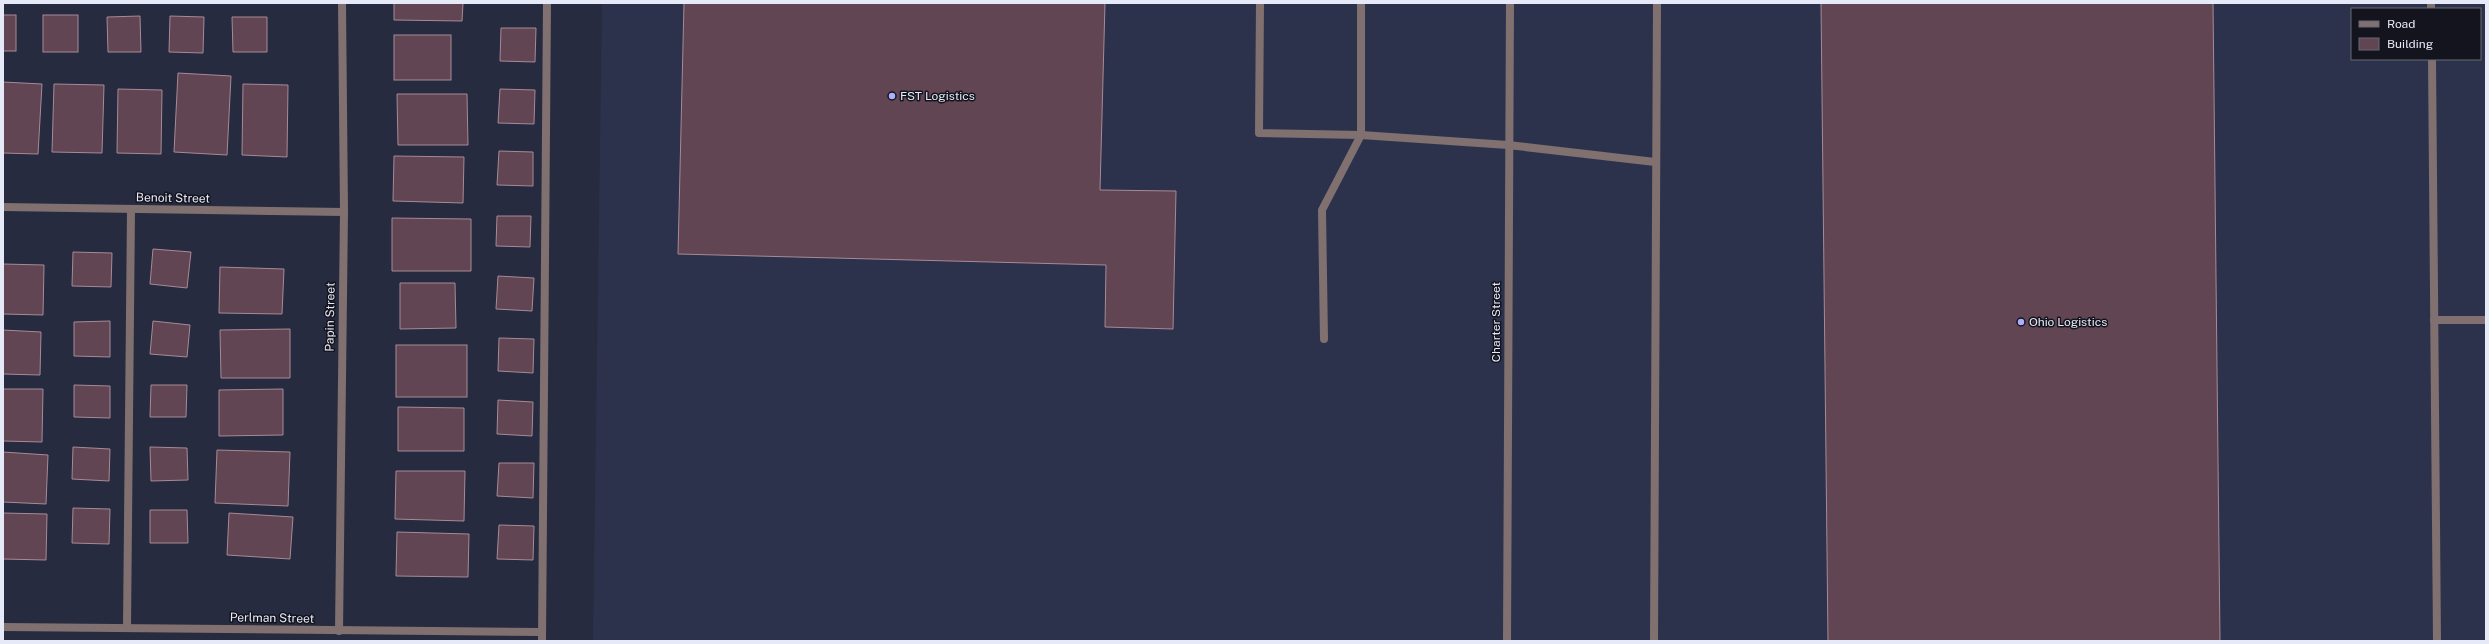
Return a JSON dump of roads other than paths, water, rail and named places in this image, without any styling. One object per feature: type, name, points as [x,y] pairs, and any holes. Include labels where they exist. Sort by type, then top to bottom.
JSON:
[{"type":"street","name":"Papin Street","points":[[339,631],[344,212],[342,3]]},
{"type":"street","points":[[542,641],[547,3]]},
{"type":"street","points":[[1260,3],[1259,133],[1361,134],[1508,145],[1655,162]]},
{"type":"street","points":[[1324,338],[1322,210],[1361,134],[1361,3]]},
{"type":"street","name":"Charter Street","points":[[1507,641],[1508,145],[1510,3]]},
{"type":"street","points":[[1654,641],[1655,162],[1657,3]]},
{"type":"street","points":[[2432,60],[2437,641]]},
{"type":"street","name":"Benoit Street","points":[[3,208],[344,212]]},
{"type":"street","points":[[127,627],[131,209]]},
{"type":"street","points":[[2434,320],[2486,320]]},
{"type":"street","name":"Perlman Street","points":[[3,627],[541,632]]},
{"type":"place","name":"FST Logistics","points":[[892,96]]},
{"type":"place","name":"Ohio Logistics","points":[[2021,322]]}]
